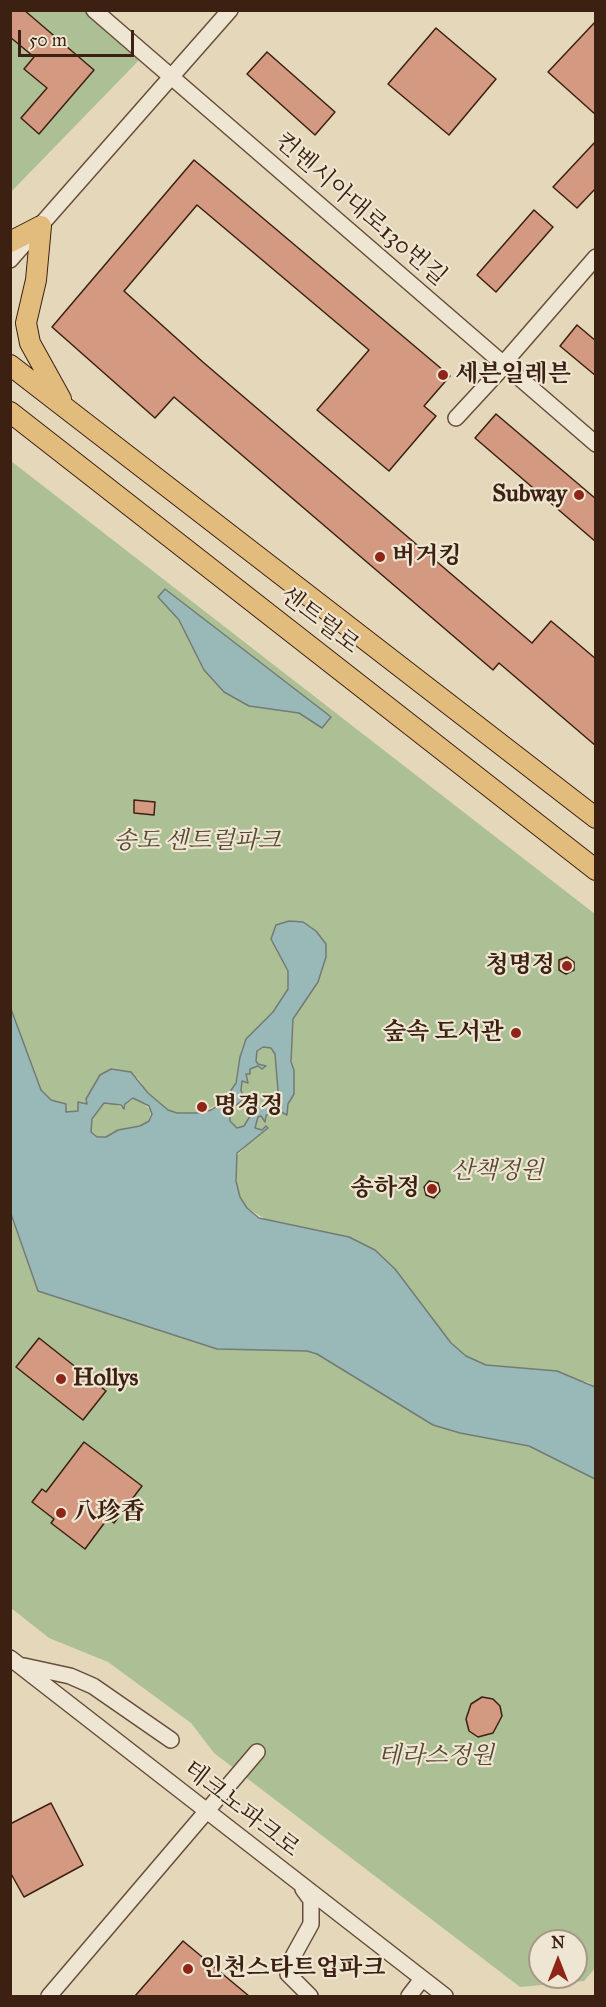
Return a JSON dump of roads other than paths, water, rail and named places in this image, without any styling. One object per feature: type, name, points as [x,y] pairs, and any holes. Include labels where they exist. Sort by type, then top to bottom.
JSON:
[{"type":"main road","points":[[10,242],[41,226]]},
{"type":"main road","points":[[41,226],[36,280],[28,305],[26,323],[30,343],[40,365],[67,409]]},
{"type":"main road","name":"센트럴로","points":[[10,365],[596,818]]},
{"type":"main road","name":"센트럴로","points":[[10,412],[596,870]]},
{"type":"street","name":"컨벤시아대로130번길","points":[[94,10],[596,444]]},
{"type":"street","points":[[10,260],[173,78],[230,10]]},
{"type":"street","points":[[456,418],[596,257]]},
{"type":"street","points":[[15,1662],[70,1676],[93,1686],[171,1740]]},
{"type":"street","name":"테크노파크로","points":[[15,1662],[445,1996]]},
{"type":"street","points":[[54,1994],[257,1752]]},
{"type":"street","points":[[296,1880],[311,1900],[312,1916],[308,1933],[290,1962],[288,1974],[310,1996]]},
{"type":"street","points":[[409,1996],[423,1979]]},
{"type":"water","points":[[165,589],[331,717],[322,728],[299,713],[249,706],[224,692],[204,670],[179,620],[158,597]]},
{"type":"water","points":[[289,921],[303,922],[316,931],[326,944],[326,957],[318,982],[293,1019],[291,1062],[294,1070],[294,1094],[288,1104],[287,1115],[281,1112],[276,1115],[272,1110],[266,1116],[265,1122],[261,1116],[258,1117],[255,1128],[262,1130],[266,1126],[268,1128],[237,1153],[236,1181],[240,1197],[247,1208],[259,1218],[349,1237],[375,1250],[395,1269],[451,1343],[466,1356],[486,1365],[557,1371],[595,1387],[595,1479],[529,1446],[460,1433],[433,1425],[317,1354],[307,1351],[217,1349],[38,1291],[11,1214],[11,1009],[41,1090],[51,1100],[66,1104],[66,1112],[78,1111],[78,1102],[87,1104],[86,1099],[100,1075],[111,1069],[131,1072],[148,1093],[168,1110],[177,1113],[200,1113],[211,1110],[223,1102],[236,1083],[240,1057],[246,1039],[273,1012],[288,989],[288,971],[271,939],[276,925]],"holes":[[[263,1047],[271,1048],[275,1054],[278,1090],[274,1096],[253,1111],[244,1126],[237,1128],[230,1121],[230,1110],[244,1099],[241,1090],[242,1081],[248,1083],[246,1074],[250,1074],[250,1069],[258,1066],[262,1069],[266,1066],[256,1061],[257,1051]],[[133,1098],[149,1106],[152,1114],[149,1121],[140,1126],[118,1130],[106,1137],[97,1137],[91,1132],[92,1119],[104,1103],[121,1105],[124,1109],[125,1104]]]},
{"type":"place","name":"세븐일레븐","points":[[443,375]]},
{"type":"place","name":"Subway","points":[[579,495]]},
{"type":"place","name":"버거킹","points":[[380,557]]},
{"type":"place","name":"청명정","points":[[567,966]]},
{"type":"place","name":"숲속 도서관","points":[[516,1033]]},
{"type":"place","name":"명경정","points":[[202,1107]]},
{"type":"place","name":"송하정","points":[[432,1189]]},
{"type":"place","name":"Hollys","points":[[61,1379]]},
{"type":"place","name":"八珍香","points":[[61,1513]]},
{"type":"place","name":"인천스타트업파크","points":[[188,1969]]},
{"type":"park label","name":"송도 센트럴파크","points":[[197,842]]},
{"type":"park label","name":"산책정원","points":[[497,1172]]},
{"type":"park label","name":"테라스정원","points":[[436,1757]]}]
